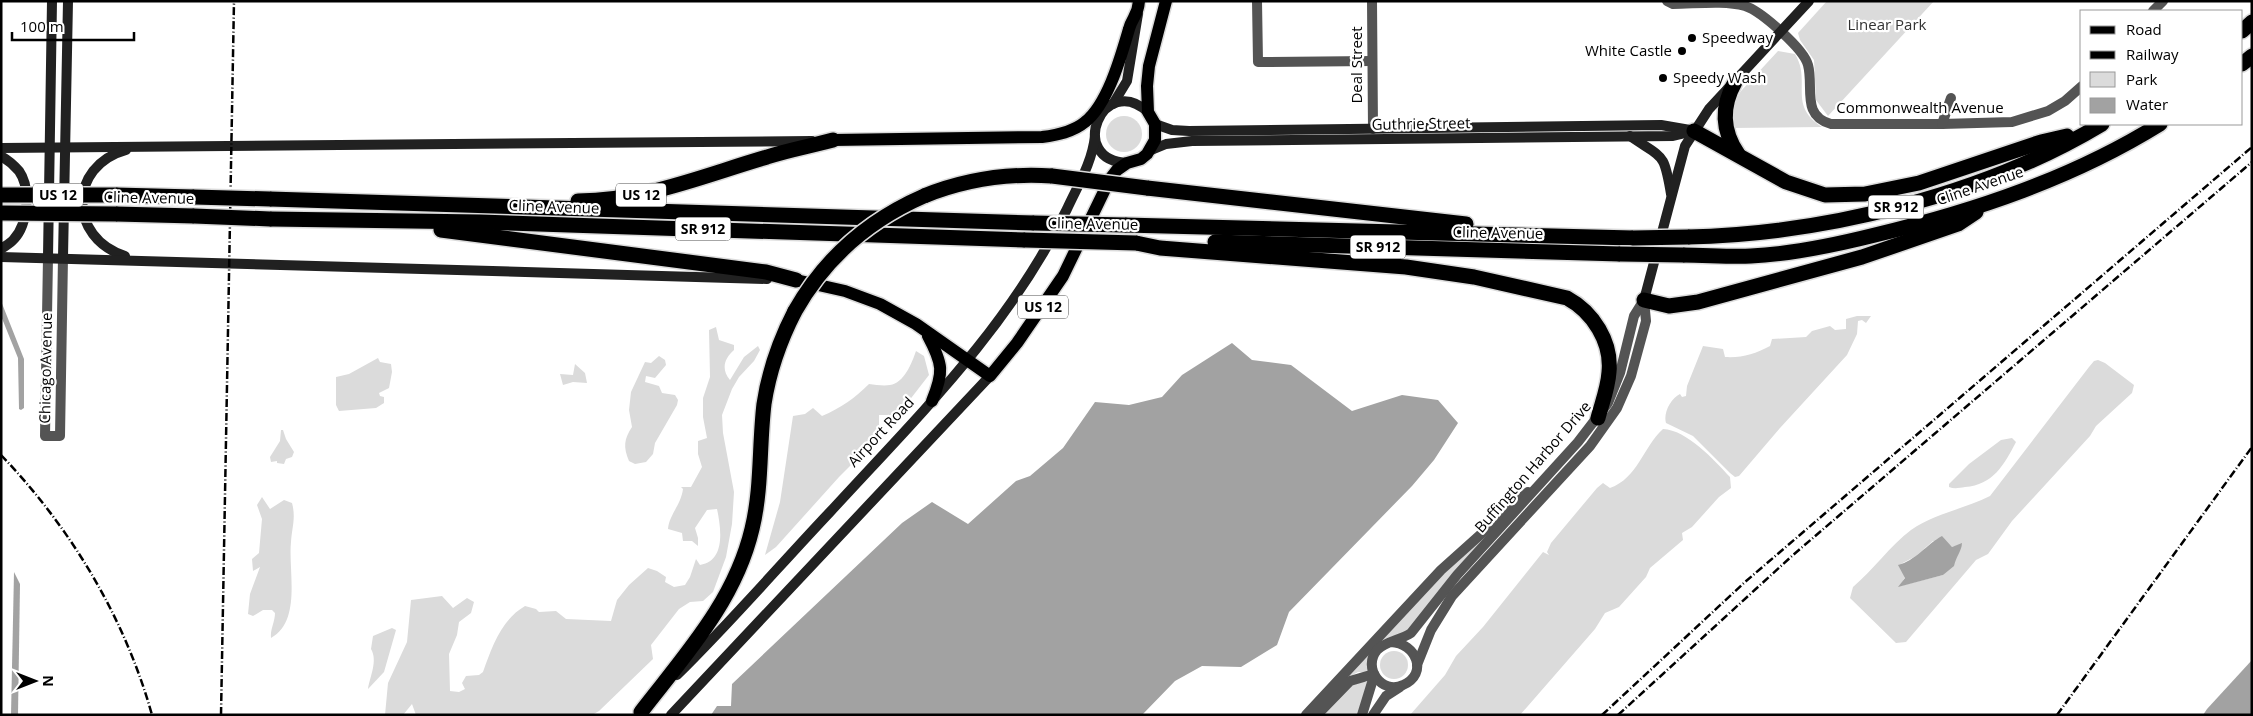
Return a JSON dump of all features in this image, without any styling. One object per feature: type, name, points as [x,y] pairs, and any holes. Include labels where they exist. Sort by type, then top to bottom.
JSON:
[{"type":"highway","points":[[1735,82],[1729,95],[1724,120],[1727,134],[1738,154]]},
{"type":"highway","name":"Cline Avenue","points":[[1,213],[480,222],[1136,243],[1197,242],[1752,256],[1802,250],[1916,225],[1993,202],[2062,175],[2127,144],[2158,125]]},
{"type":"highway","points":[[1694,131],[1786,182],[1824,195],[1865,194],[1919,183],[2041,142],[2097,127]]},
{"type":"highway","name":"Cline Avenue","points":[[1,195],[116,195],[270,199],[1272,230],[1633,238],[1726,236],[1782,230],[1856,217],[1931,197],[2005,171],[2097,127]]},
{"type":"highway","name":"US 12","points":[[442,205],[621,199],[661,191],[768,156],[833,140]]},
{"type":"highway","points":[[639,713],[716,613],[741,566],[750,537],[758,499],[763,420],[768,387],[778,349],[796,311],[818,276],[848,243],[886,215],[924,196],[957,184],[984,178],[1019,175],[1052,176],[1557,235]]},
{"type":"highway","points":[[1644,300],[1669,306],[1698,302],[1862,257],[1958,224],[1993,202]]},
{"type":"highway","points":[[380,221],[766,272],[796,280]]},
{"type":"highway","points":[[1136,243],[1160,248],[1406,267],[1474,277],[1567,298],[1576,303],[1594,321],[1603,337],[1607,351],[1608,378],[1598,418]]},
{"type":"main road","name":"Chicago Avenue","points":[[48,257],[52,1]]},
{"type":"main road","name":"Chicago Avenue","points":[[63,257],[68,1]]},
{"type":"main road","points":[[1148,112],[1148,74],[1166,1]]},
{"type":"main road","points":[[1644,300],[1685,146],[1709,109],[1809,1]]},
{"type":"main road","points":[[1127,163],[1118,162],[1104,155],[1099,148],[1095,136],[1097,120],[1127,82],[1139,7]]},
{"type":"main road","points":[[1086,122],[1110,85],[1131,22],[1139,7]]},
{"type":"main road","points":[[1109,107],[1131,102],[1148,112],[1155,124],[1155,140],[1149,151]]},
{"type":"main road","name":"US 12","points":[[833,140],[1042,137],[1059,135],[1086,122],[1109,107]]},
{"type":"main road","name":"Guthrie Street","points":[[1155,124],[1172,130],[1189,131],[1373,129],[1554,132],[1630,136],[1673,136],[1694,131]]},
{"type":"main road","name":"Guthrie Street","points":[[1149,151],[1166,144],[1201,141],[1554,132],[1670,125],[1694,131]]},
{"type":"main road","name":"Airport Road","points":[[639,713],[692,661],[967,361],[1018,296],[1037,265],[1087,168],[1095,136]]},
{"type":"main road","points":[[1630,136],[1652,150],[1663,160],[1672,199]]},
{"type":"main road","points":[[1,148],[833,140]]},
{"type":"main road","points":[[136,259],[105,247],[90,230],[82,211],[82,191],[87,180],[100,164],[114,153],[139,146]]},
{"type":"main road","name":"US 12","points":[[990,376],[1017,343],[1063,276],[1110,179],[1127,163],[1141,159],[1149,151]]},
{"type":"main road","points":[[1,156],[11,162],[21,173],[26,188],[22,227],[14,239],[1,249]]},
{"type":"main road","points":[[1,256],[796,280],[863,296],[898,314],[990,376],[671,715]]},
{"type":"main road","points":[[926,332],[941,363],[941,378],[932,401]]},
{"type":"street","points":[[1257,1],[1258,62],[1372,61]]},
{"type":"street","name":"Deal Street","points":[[1372,1],[1373,129]]},
{"type":"street","points":[[1667,2],[1741,5],[1759,13],[1780,33]]},
{"type":"street","name":"Commonwealth Avenue","points":[[1780,33],[1805,58],[1809,72],[1810,103],[1815,113],[1825,122],[1836,124],[1995,124],[2027,119],[2056,106],[2080,88]]},
{"type":"street","points":[[1942,124],[1951,98]]},
{"type":"street","name":"Chicago Avenue","points":[[48,257],[45,436],[60,436],[63,257]]},
{"type":"street","name":"Buffington Harbor Drive","points":[[1391,642],[1404,638],[1411,632],[1457,575],[1536,490],[1598,418],[1612,396],[1620,373],[1634,316],[1644,300]]},
{"type":"street","name":"Buffington Harbor Drive","points":[[1417,665],[1434,624],[1452,596],[1590,446],[1608,423],[1625,392],[1633,369],[1646,321],[1644,300]]},
{"type":"street","points":[[1306,715],[1441,570],[1551,471]]},
{"type":"street","points":[[1362,715],[1374,675],[1372,666],[1377,650],[1391,642],[1406,645],[1412,650],[1417,665],[1412,679],[1386,696],[1373,715]]},
{"type":"street","points":[[1374,675],[1385,686],[1400,687]]},
{"type":"street","points":[[1317,715],[1350,680],[1374,675]]},
{"type":"green space","name":"Linear Park","points":[[1827,1],[1934,1],[1828,116],[1816,100],[1814,60],[1800,40],[1798,33]]},
{"type":"green space","points":[[1778,51],[1795,54],[1800,64],[1805,110],[1811,119],[1822,127],[1731,128],[1732,106],[1741,91]]},
{"type":"green space","points":[[1124,116],[1131,117],[1137,121],[1141,127],[1141,141],[1137,147],[1131,151],[1124,152],[1117,151],[1111,147],[1107,141],[1106,134],[1107,127],[1111,121],[1117,117]]},
{"type":"green space","points":[[1857,316],[1871,316],[1866,323],[1862,320],[1858,321],[1857,334],[1847,355],[1739,476],[1735,477],[1730,473],[1693,436],[1666,423],[1667,410],[1671,402],[1680,394],[1682,397],[1686,396],[1687,386],[1703,346],[1723,349],[1725,357],[1743,356],[1770,346],[1772,339],[1806,337],[1812,331],[1830,326],[1835,330],[1846,329],[1846,319]]},
{"type":"green space","points":[[716,327],[719,340],[734,345],[734,350],[725,364],[725,372],[730,380],[744,357],[758,346],[760,350],[754,361],[739,377],[722,415],[723,433],[734,492],[732,524],[726,557],[713,592],[703,601],[690,602],[679,609],[651,645],[653,659],[599,711],[592,715],[416,715],[412,704],[403,715],[385,715],[388,683],[407,642],[411,600],[442,596],[453,608],[467,598],[474,602],[471,613],[459,622],[457,635],[449,654],[450,691],[459,692],[465,689],[462,683],[466,676],[479,675],[483,672],[498,635],[510,619],[525,606],[536,609],[539,612],[556,611],[566,619],[611,621],[617,600],[629,585],[648,568],[666,577],[665,582],[674,587],[685,585],[696,559],[700,565],[714,557],[720,543],[720,525],[717,509],[707,510],[695,528],[698,546],[692,541],[683,541],[682,533],[668,529],[670,519],[682,495],[683,489],[681,487],[691,487],[702,467],[698,454],[698,441],[707,438],[703,417],[703,398],[710,377],[709,330]]},
{"type":"green space","points":[[916,351],[924,356],[929,375],[898,415],[879,415],[879,437],[839,477],[776,547],[765,555],[780,502],[793,416],[805,414],[813,408],[822,416],[847,402],[869,384],[890,385],[899,381],[907,372]]},
{"type":"green space","points":[[659,356],[665,360],[666,365],[655,378],[646,376],[645,382],[659,386],[662,393],[675,395],[678,400],[677,405],[655,443],[653,454],[646,462],[635,464],[629,461],[625,447],[627,435],[632,427],[629,410],[631,392],[645,362],[651,363]]},
{"type":"green space","points":[[378,358],[380,362],[391,364],[392,372],[389,388],[379,393],[380,396],[384,397],[384,403],[376,408],[339,411],[336,405],[336,377],[349,374]]},
{"type":"green space","points":[[2098,360],[2105,363],[2134,385],[2132,393],[2096,426],[2090,436],[2012,521],[1988,554],[1976,560],[1906,642],[1896,643],[1850,598],[1853,587],[1896,543],[1920,524],[1990,496],[2094,361]],"holes":[[[1933,541],[1947,543],[1952,547],[1962,544],[1955,560],[1943,575],[1900,586],[1905,577],[1899,565],[1916,556]]]},
{"type":"green space","points":[[575,364],[585,373],[587,383],[573,382],[563,385],[560,374],[573,375]]},
{"type":"green space","points":[[1663,429],[1681,435],[1700,447],[1730,477],[1731,488],[1719,497],[1692,527],[1682,533],[1683,540],[1650,568],[1646,577],[1619,607],[1605,613],[1595,629],[1520,715],[1410,715],[1445,675],[1456,656],[1483,627],[1543,552],[1549,555],[1547,552],[1551,543],[1597,488],[1603,483],[1610,488],[1627,477]]},
{"type":"green space","points":[[281,430],[283,430],[294,452],[292,457],[286,459],[284,464],[277,463],[277,461],[271,462],[270,457],[280,441]]},
{"type":"green space","points":[[2012,438],[2016,442],[2012,450],[2002,466],[1990,478],[1975,485],[1957,488],[1949,487],[1949,484],[1969,464],[2001,440]]},
{"type":"green space","points":[[262,497],[270,509],[284,500],[292,503],[294,513],[291,542],[292,594],[290,608],[287,620],[281,630],[271,638],[275,613],[272,610],[263,610],[253,616],[248,614],[250,594],[260,567],[253,571],[252,559],[259,553],[262,519],[257,505]]},
{"type":"green space","points":[[1506,517],[1411,627],[1404,633],[1384,640],[1368,673],[1358,672],[1349,677],[1347,675],[1422,594]]},
{"type":"green space","points":[[392,628],[396,630],[384,672],[368,689],[374,664],[371,649],[373,636]]},
{"type":"green space","points":[[1394,651],[1404,655],[1408,665],[1404,675],[1394,679],[1384,675],[1380,665],[1384,655]]},
{"type":"green space","points":[[1368,682],[1358,715],[1321,715],[1349,686]]},
{"type":"water","points":[[1,301],[24,359],[24,408],[21,410],[19,409],[18,358],[1,316]]},
{"type":"water","points":[[1232,343],[1252,360],[1291,365],[1352,411],[1402,395],[1438,400],[1458,423],[1434,460],[1412,486],[1289,612],[1277,645],[1241,667],[1202,666],[1175,681],[1142,715],[711,715],[717,706],[731,706],[732,684],[902,523],[932,502],[968,524],[1016,481],[1030,476],[1063,448],[1095,402],[1129,405],[1162,397],[1182,375]]},
{"type":"water","points":[[1942,536],[1952,547],[1962,543],[1954,566],[1943,575],[1898,587],[1905,578],[1898,565],[1910,560]]},
{"type":"water","points":[[14,572],[20,584],[18,715],[11,715]]},
{"type":"water","points":[[2252,660],[2252,715],[2203,715],[2207,709]]},
{"type":"railway","points":[[221,715],[234,1]]},
{"type":"railway","points":[[1602,715],[1745,582],[2252,147]]},
{"type":"railway","points":[[1618,715],[1793,555],[2252,162]]},
{"type":"railway","points":[[2057,715],[2252,447]]},
{"type":"railway","points":[[1,455],[50,513],[93,576],[127,644],[141,679],[152,715]]},
{"type":"place","name":"Speedway","points":[[1692,38]]},
{"type":"place","name":"White Castle","points":[[1682,51]]},
{"type":"place","name":"Speedy Wash","points":[[1663,78]]}]
